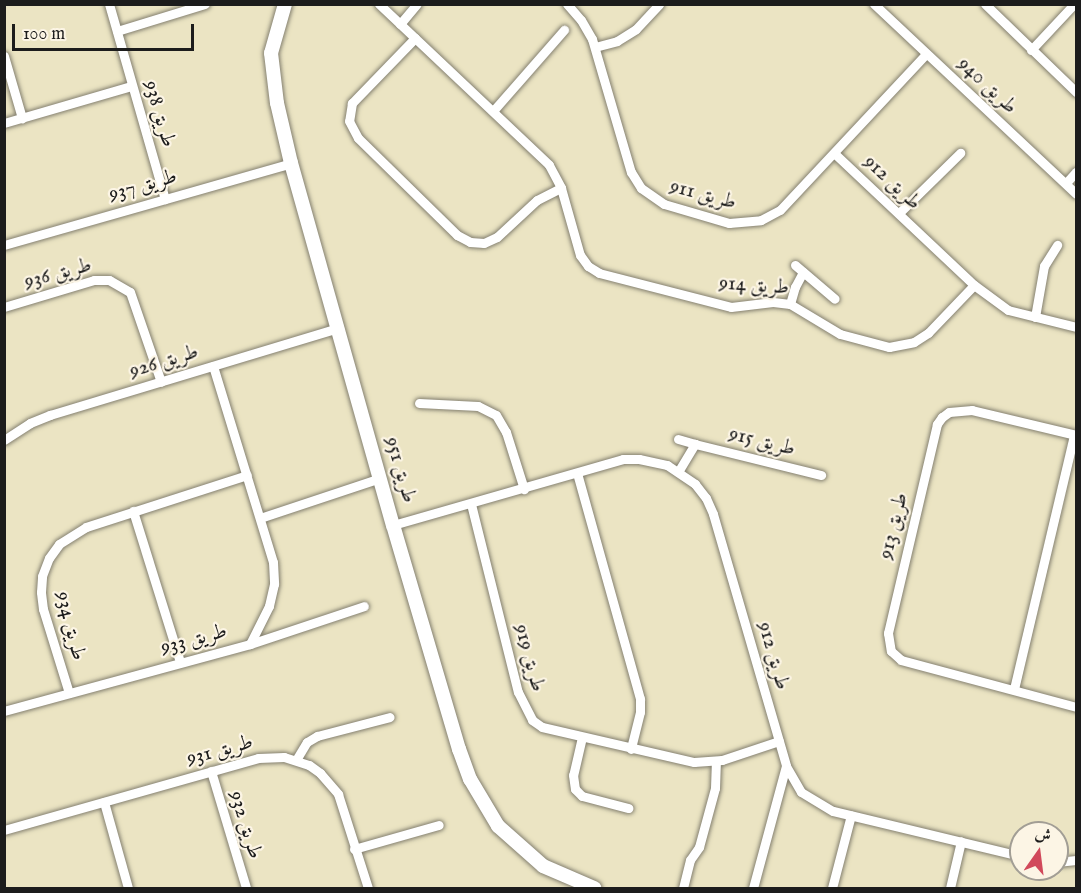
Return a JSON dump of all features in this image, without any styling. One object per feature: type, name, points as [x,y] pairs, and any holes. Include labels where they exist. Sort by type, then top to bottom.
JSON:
[{"type":"street","name":"طريق 938","points":[[109,4],[165,199]]},
{"type":"street","points":[[117,31],[206,4]]},
{"type":"street","name":"طريق 951","points":[[285,4],[271,53],[277,103],[291,163],[459,749],[482,803],[498,826],[543,866],[594,888]]},
{"type":"street","name":"طريق 914","points":[[379,4],[549,165],[561,188],[580,255],[588,266],[599,273],[731,307],[773,302],[790,304],[848,338],[880,346],[898,346],[914,342],[928,333],[974,285]]},
{"type":"street","points":[[400,24],[417,4]]},
{"type":"street","name":"طريق 911","points":[[567,4],[588,29],[631,172],[641,188],[664,204],[729,223],[761,220],[780,210],[926,54]]},
{"type":"street","points":[[595,47],[627,36],[660,4]]},
{"type":"street","name":"طريق 940","points":[[874,4],[1077,194]]},
{"type":"street","points":[[985,4],[1077,92]]},
{"type":"street","points":[[1031,50],[1074,4]]},
{"type":"street","points":[[493,111],[564,30]]},
{"type":"street","points":[[415,38],[352,103],[349,121],[358,138],[458,235],[470,242],[484,243],[497,237],[537,200],[561,188]]},
{"type":"street","points":[[4,56],[22,118]]},
{"type":"street","points":[[4,123],[131,86]]},
{"type":"street","name":"طريق 912","points":[[834,153],[974,285],[1008,310],[1077,327]]},
{"type":"street","points":[[898,213],[960,153]]},
{"type":"street","name":"طريق 937","points":[[4,245],[291,163]]},
{"type":"street","points":[[1066,183],[1077,172]]},
{"type":"street","points":[[1035,317],[1044,266],[1057,244]]},
{"type":"street","points":[[795,265],[835,299]]},
{"type":"street","points":[[790,304],[803,272]]},
{"type":"street","name":"طريق 936","points":[[4,307],[94,280],[109,280],[130,292],[161,382]]},
{"type":"street","name":"طريق 926","points":[[4,440],[40,418],[339,328]]},
{"type":"street","name":"طريق 933","points":[[4,711],[250,644],[265,616],[274,584],[273,562],[213,366]]},
{"type":"street","points":[[419,403],[478,406],[496,415],[506,432],[524,489]]},
{"type":"street","name":"طريق 913","points":[[1014,689],[1075,435],[972,410],[950,412],[936,424],[891,615],[888,633],[891,651],[901,660],[924,668],[1014,689],[1077,707]]},
{"type":"street","name":"طريق 915","points":[[678,439],[821,475]]},
{"type":"street","name":"طريق 915","points":[[678,471],[695,444]]},
{"type":"street","name":"طريق 912","points":[[393,525],[623,459],[639,459],[667,465],[678,471],[706,498],[713,514],[786,766],[801,792],[814,802],[833,811],[1009,853]]},
{"type":"street","points":[[577,473],[640,699],[640,712],[631,749]]},
{"type":"street","name":"طريق 934","points":[[69,693],[43,609],[42,576],[49,558],[59,544],[86,527],[247,475]]},
{"type":"street","points":[[260,518],[380,478]]},
{"type":"street","name":"طريق 919","points":[[471,504],[526,711],[542,727],[694,762],[716,762],[779,741]]},
{"type":"street","points":[[133,511],[180,662]]},
{"type":"street","points":[[250,644],[364,606]]},
{"type":"street","points":[[296,760],[307,742],[317,736],[390,717]]},
{"type":"street","points":[[582,737],[573,776],[575,789],[582,796],[628,808]]},
{"type":"street","name":"طريق 931","points":[[4,830],[270,756],[296,760],[320,773],[338,794],[368,888]]},
{"type":"street","points":[[683,888],[690,860],[699,846],[717,780],[716,762]]},
{"type":"street","points":[[753,888],[786,766]]},
{"type":"street","name":"طريق 932","points":[[211,771],[246,888]]},
{"type":"street","points":[[104,802],[128,888]]},
{"type":"street","points":[[832,888],[851,815]]},
{"type":"street","points":[[354,849],[439,825]]},
{"type":"street","points":[[950,888],[961,841]]}]
